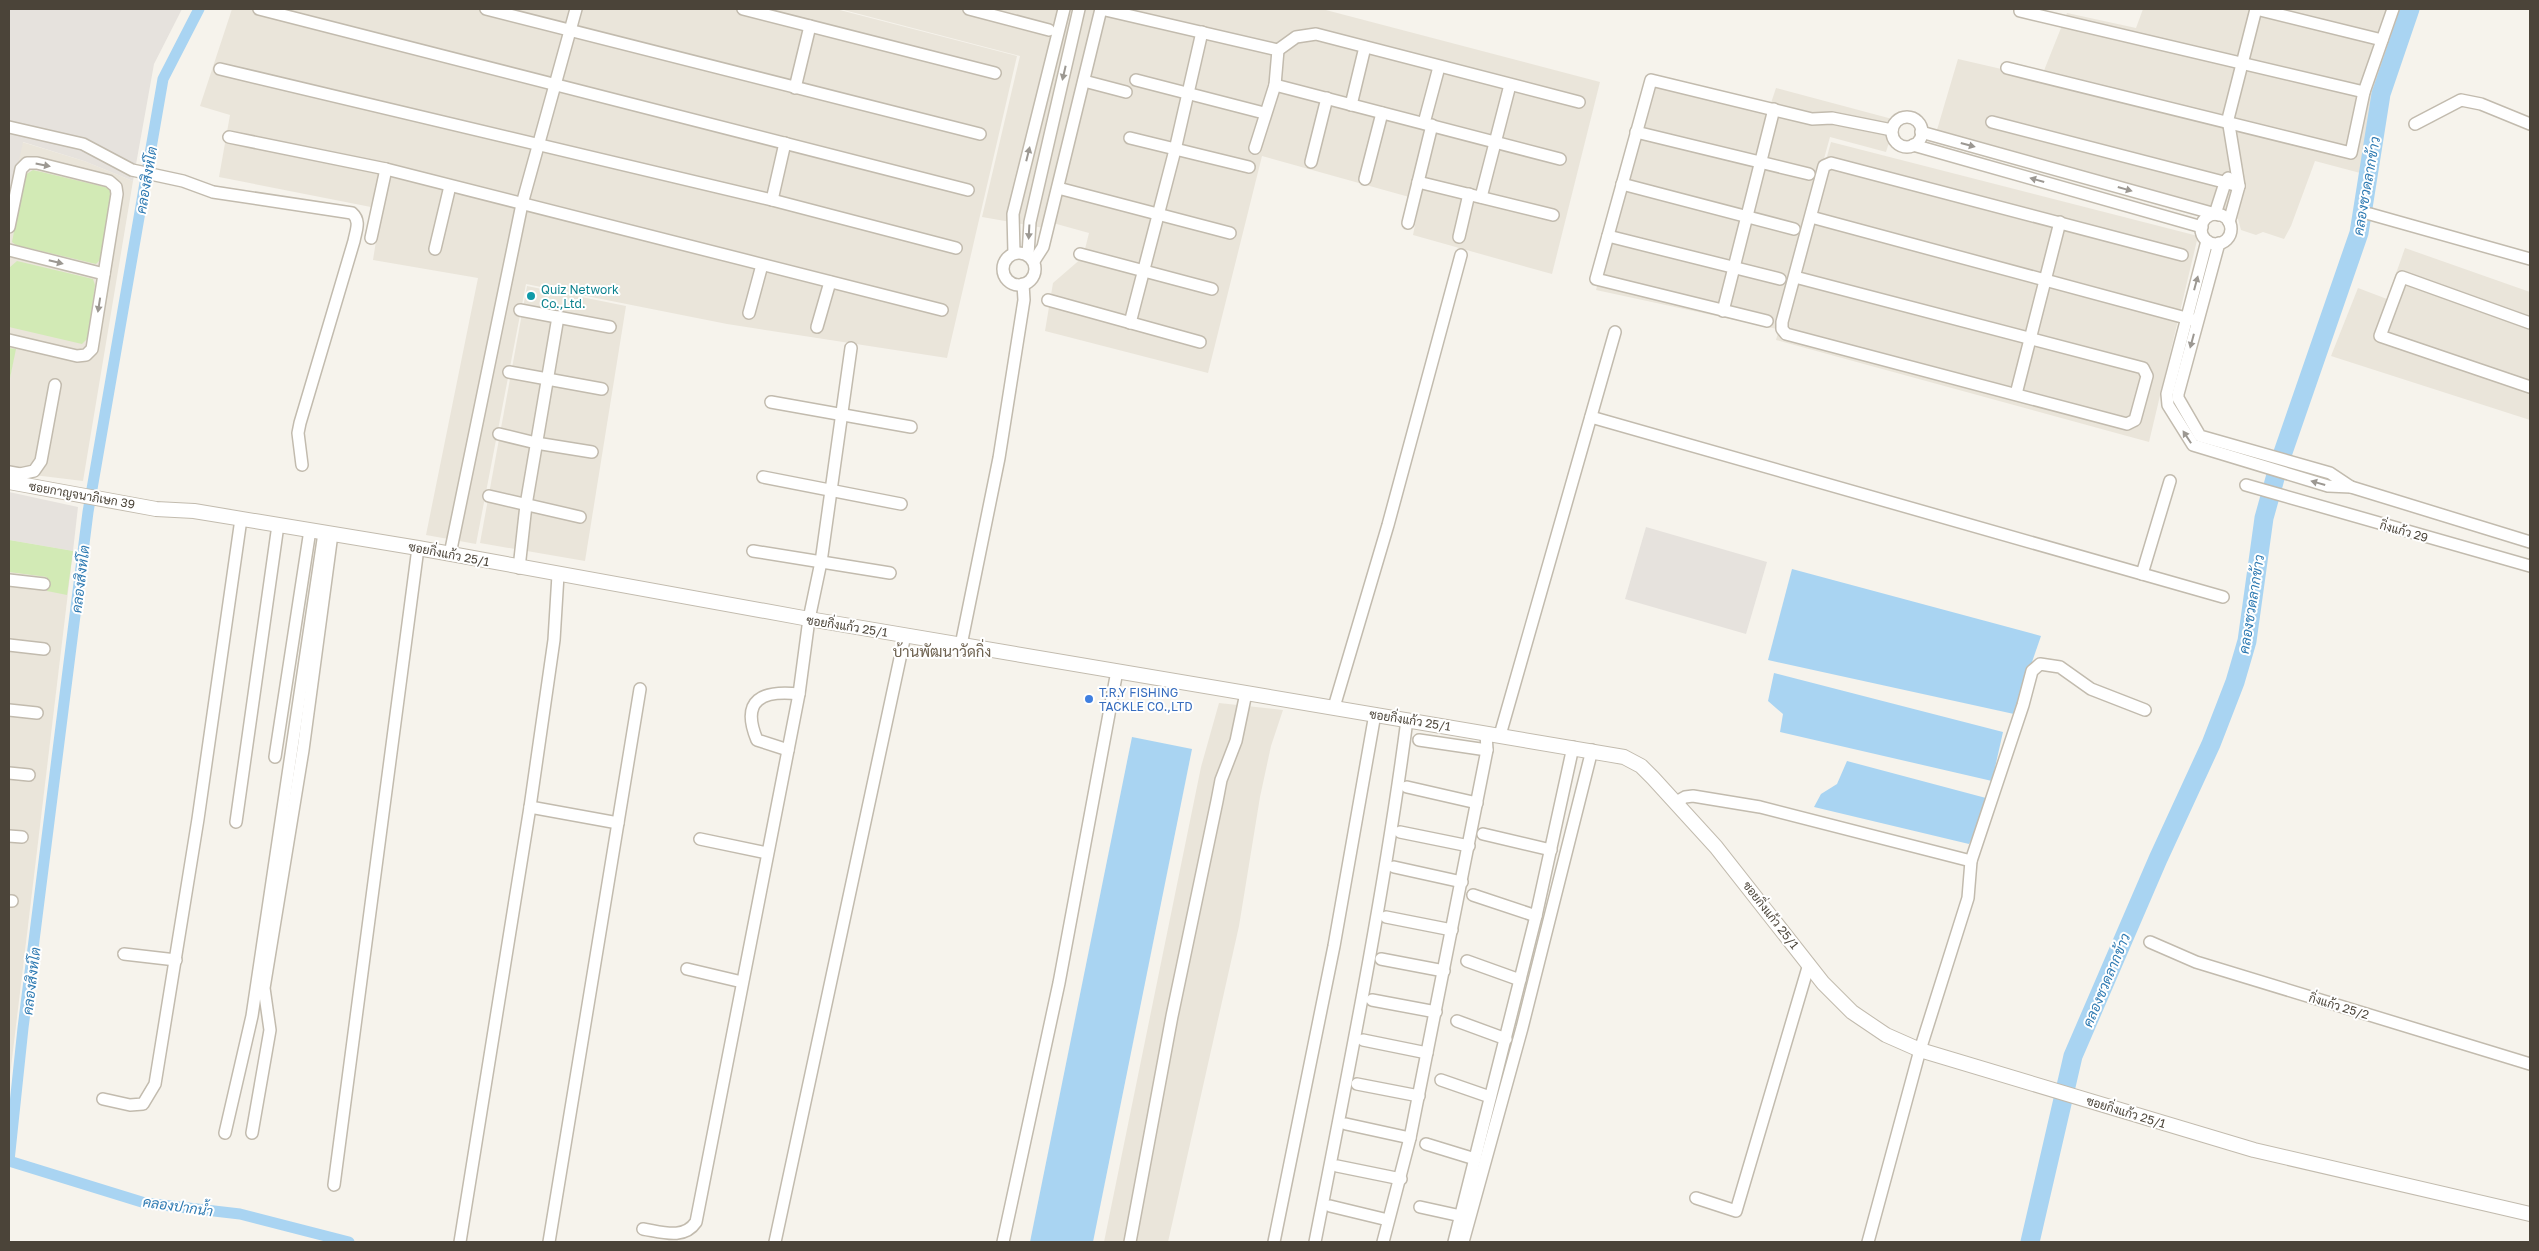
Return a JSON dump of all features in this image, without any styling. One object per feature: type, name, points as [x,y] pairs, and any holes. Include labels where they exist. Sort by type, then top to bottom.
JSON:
[{"type":"street","points":[[259,9],[968,190]]},
{"type":"street","points":[[486,9],[980,134]]},
{"type":"street","points":[[450,554],[522,204],[576,9]]},
{"type":"street","points":[[743,9],[995,73]]},
{"type":"street","points":[[969,9],[1049,30]]},
{"type":"street","points":[[1024,284],[1010,282],[1004,273],[1004,262],[1014,253],[1013,214],[1064,9]]},
{"type":"street","points":[[961,645],[999,458],[1024,300],[1024,284],[1034,275],[1031,258],[1030,222],[1079,9]]},
{"type":"street","points":[[1031,258],[1043,247],[1101,9],[1278,50],[1296,37],[1316,34],[1510,86],[1579,102]]},
{"type":"street","points":[[2221,217],[2239,186],[2229,122],[2256,9],[2382,40]]},
{"type":"street","points":[[2007,68],[2351,153],[2364,92],[2393,9]]},
{"type":"street","points":[[2020,11],[2364,92]]},
{"type":"street","points":[[795,88],[810,26]]},
{"type":"street","points":[[1130,323],[1175,150],[1202,32]]},
{"type":"street","points":[[1054,46],[1070,50]]},
{"type":"street","points":[[1351,105],[1365,47]]},
{"type":"street","points":[[1255,148],[1264,113],[1275,85],[1278,50]]},
{"type":"street","points":[[1408,223],[1418,182],[1439,66]]},
{"type":"street","points":[[220,69],[772,200],[956,248]]},
{"type":"street","points":[[1136,80],[1264,113]]},
{"type":"street","points":[[1767,321],[1596,279],[1650,80],[1812,119],[1832,118],[1892,130]]},
{"type":"street","points":[[1084,81],[1126,92]]},
{"type":"street","points":[[1275,85],[1560,159]]},
{"type":"street","points":[[1481,197],[1510,86]]},
{"type":"street","points":[[1312,162],[1327,98]]},
{"type":"street","points":[[2415,124],[2462,100],[2481,104],[2530,124]]},
{"type":"street","points":[[1723,311],[1774,109]]},
{"type":"street","points":[[1365,179],[1382,113]]},
{"type":"street","points":[[1910,118],[1917,122],[1921,132],[1919,140],[1913,145],[1906,147],[1898,144],[1893,138],[1892,130],[1898,120],[1910,118]]},
{"type":"street","points":[[1992,122],[2239,186]]},
{"type":"street","points":[[9,127],[83,144],[132,170],[183,182],[213,192],[352,213],[356,217],[358,222],[354,241],[300,423],[298,440],[302,465]]},
{"type":"street","points":[[1636,132],[1809,174]]},
{"type":"street","points":[[1921,132],[2221,217]]},
{"type":"street","points":[[229,137],[386,169],[942,310]]},
{"type":"street","points":[[1130,138],[1249,167]]},
{"type":"street","points":[[772,200],[785,143]]},
{"type":"street","points":[[1913,145],[2202,227]]},
{"type":"street","points":[[9,228],[21,170],[27,163],[37,163],[109,181],[116,187],[118,194],[92,349],[86,355],[77,356],[9,340]]},
{"type":"street","points":[[1795,277],[2143,368],[2146,376],[2135,420],[2127,424],[1786,334],[1782,329],[1782,322],[1824,166],[1831,163],[2182,255]]},
{"type":"street","points":[[371,238],[386,169]]},
{"type":"street","points":[[2221,217],[2208,217],[2202,227],[2202,235],[2213,242],[2226,240],[2230,233],[2221,217],[2225,183],[2236,169]]},
{"type":"street","points":[[2070,189],[2075,175]]},
{"type":"street","points":[[1418,182],[1553,215]]},
{"type":"street","points":[[1622,184],[1794,229]]},
{"type":"street","points":[[435,249],[450,186]]},
{"type":"street","points":[[1020,186],[1037,190]]},
{"type":"street","points":[[1058,188],[1230,233]]},
{"type":"street","points":[[1459,237],[1469,194]]},
{"type":"street","points":[[2370,214],[2530,259]]},
{"type":"street","points":[[1810,217],[2192,319]]},
{"type":"street","points":[[2016,394],[2044,278],[2060,222]]},
{"type":"street","points":[[1608,236],[1733,269],[1780,279]]},
{"type":"street","points":[[2213,242],[2192,319],[2166,400],[2188,441],[2193,445],[2272,457],[2330,473],[2351,486],[2530,542]]},
{"type":"street","points":[[9,250],[104,274]]},
{"type":"street","points":[[1014,253],[1031,258]]},
{"type":"street","points":[[1080,254],[1212,289]]},
{"type":"street","points":[[1334,708],[1388,525],[1461,255]]},
{"type":"street","points":[[749,313],[762,265]]},
{"type":"street","points":[[2530,323],[2402,277],[2380,336],[2530,387]]},
{"type":"street","points":[[818,327],[830,282]]},
{"type":"street","points":[[1048,300],[1200,342]]},
{"type":"street","points":[[520,310],[610,327]]},
{"type":"street","points":[[519,568],[526,505],[558,317]]},
{"type":"street","points":[[1500,735],[1614,332]]},
{"type":"street","points":[[643,1229],[683,1233],[690,1230],[696,1222],[799,694],[809,620],[821,562],[851,348]]},
{"type":"street","points":[[510,372],[602,389]]},
{"type":"street","points":[[11,479],[20,474],[34,471],[41,461],[55,385]]},
{"type":"street","points":[[772,402],[842,413],[911,427]]},
{"type":"street","points":[[1591,417],[2223,597]]},
{"type":"street","points":[[500,434],[536,443],[592,452]]},
{"type":"street","points":[[2213,447],[2262,467],[2285,474],[2328,486],[2351,486]]},
{"type":"street","points":[[762,477],[901,504]]},
{"type":"street","name":"ซอยกาญจนาภิเษก 39","points":[[11,479],[156,509]]},
{"type":"street","points":[[2142,574],[2170,481]]},
{"type":"street","name":"กิ่งแก้ว 29","points":[[2249,486],[2530,566]]},
{"type":"street","points":[[489,496],[580,517]]},
{"type":"street","name":"ซอยกิ่งแก้ว 25/1","points":[[156,509],[194,511],[418,548],[809,620],[1592,750],[1624,757],[1641,766],[1676,802],[1738,873],[1823,983],[1869,1026],[1920,1050],[2254,1150],[2530,1214]]},
{"type":"street","points":[[103,1099],[137,1105],[143,1104],[150,1096],[160,1058],[241,519]]},
{"type":"street","points":[[236,822],[278,525]]},
{"type":"street","points":[[275,757],[322,532]]},
{"type":"street","points":[[225,1133],[252,1016],[322,532]]},
{"type":"street","points":[[252,1133],[270,1030],[264,988],[303,750],[322,532]]},
{"type":"street","points":[[334,1185],[418,548]]},
{"type":"street","points":[[753,551],[890,573]]},
{"type":"street","points":[[460,1242],[530,807],[554,640],[558,575]]},
{"type":"street","points":[[9,580],[44,584]]},
{"type":"street","points":[[775,1242],[905,635]]},
{"type":"street","points":[[9,645],[44,649]]},
{"type":"street","points":[[1868,1242],[1920,1050],[1968,898],[1971,861],[2024,705],[2033,668],[2047,664],[2060,667],[2091,689],[2145,710]]},
{"type":"street","points":[[1003,1242],[1059,983],[1117,671]]},
{"type":"street","points":[[548,1242],[640,688]]},
{"type":"street","points":[[788,750],[757,740],[753,730],[753,708],[757,700],[766,694],[777,692],[799,694]]},
{"type":"street","points":[[1130,1242],[1172,1016],[1221,780],[1236,741],[1246,692]]},
{"type":"street","points":[[9,710],[37,713]]},
{"type":"street","points":[[1274,1242],[1334,946],[1375,714]]},
{"type":"street","points":[[1315,1242],[1372,947],[1392,833],[1407,720]]},
{"type":"street","points":[[1383,1242],[1401,1179],[1436,1012],[1487,750],[1486,733]]},
{"type":"street","points":[[1419,740],[1487,750]]},
{"type":"street","points":[[1454,1242],[1536,916],[1574,747]]},
{"type":"street","points":[[1463,1242],[1522,1028],[1592,750]]},
{"type":"street","points":[[9,773],[29,775]]},
{"type":"street","points":[[1407,787],[1477,803]]},
{"type":"street","points":[[1676,802],[1685,797],[1693,796],[1760,807],[1971,861]]},
{"type":"street","points":[[530,807],[618,823]]},
{"type":"street","points":[[1400,832],[1469,846]]},
{"type":"street","points":[[1483,834],[1551,850]]},
{"type":"street","points":[[9,836],[22,837]]},
{"type":"street","points":[[700,839],[767,853]]},
{"type":"street","points":[[1394,867],[1462,882]]},
{"type":"street","points":[[1473,895],[1536,916]]},
{"type":"street","points":[[1386,918],[1452,930]]},
{"type":"street","name":"กิ่งแก้ว 25/2","points":[[2150,942],[2196,962],[2530,1064]]},
{"type":"street","points":[[124,954],[176,960]]},
{"type":"street","points":[[1380,959],[1444,970]]},
{"type":"street","points":[[1467,961],[1520,980]]},
{"type":"street","points":[[1696,1198],[1736,1211],[1809,964]]},
{"type":"street","points":[[687,969],[742,982]]},
{"type":"street","points":[[1372,1000],[1436,1012]]},
{"type":"street","points":[[1457,1021],[1506,1039]]},
{"type":"street","points":[[1363,1040],[1427,1053]]},
{"type":"street","points":[[1441,1080],[1490,1097]]},
{"type":"street","points":[[1357,1084],[1419,1096]]},
{"type":"street","points":[[1346,1124],[1410,1138]]},
{"type":"street","points":[[1426,1144],[1475,1159]]},
{"type":"street","points":[[1337,1166],[1401,1179]]},
{"type":"street","points":[[1330,1206],[1388,1220]]},
{"type":"street","points":[[1420,1207],[1461,1216]]},
{"type":"shaded area","points":[[9,9],[182,9],[154,64],[133,181],[84,161],[23,142],[9,205]]},
{"type":"shaded area","points":[[232,9],[836,9],[1017,56],[947,358],[727,324],[526,284],[476,544],[426,535],[478,278],[373,260],[381,209],[219,177],[230,115],[200,106]]},
{"type":"shaded area","points":[[840,9],[1322,9],[1600,82],[1552,274],[1413,235],[1420,200],[1262,156],[1208,373],[1045,331],[1053,283],[1083,257],[1089,233],[1053,223],[1050,229],[982,217],[1020,56]]},
{"type":"shaded area","points":[[2143,9],[2407,9],[2369,116],[2364,174],[2315,161],[2291,226],[2284,239],[2263,232],[2256,235],[2241,230],[2238,219],[1934,140],[1958,59],[2041,78],[2067,13],[2136,28]]},
{"type":"shaded area","points":[[1655,79],[1771,103],[1776,88],[1896,120],[1886,152],[1830,137],[1777,329],[1596,290]]},
{"type":"shaded area","points":[[22,142],[84,161],[133,181],[83,481],[9,472],[9,383],[15,350],[9,348],[9,205]]},
{"type":"shaded area","points":[[1831,142],[2198,236],[2149,442],[1776,340]]},
{"type":"shaded area","points":[[2405,248],[2530,292],[2530,420],[2331,356],[2358,288],[2387,299]]},
{"type":"shaded area","points":[[527,286],[626,306],[585,561],[480,543]]},
{"type":"shaded area","points":[[9,492],[78,507],[73,551],[9,540]]},
{"type":"shaded area","points":[[1646,527],[1767,562],[1746,634],[1625,599]]},
{"type":"shaded area","points":[[9,540],[73,551],[9,1084]]},
{"type":"shaded area","points":[[1219,703],[1283,710],[1271,746],[1260,797],[1239,926],[1168,1242],[1104,1242],[1201,767]]},
{"type":"green space","points":[[33,170],[109,188],[111,194],[102,258],[96,264],[16,245],[12,242],[25,175]]},
{"type":"green space","points":[[17,261],[93,279],[95,285],[88,338],[82,344],[9,327],[9,268]]},
{"type":"green space","points":[[9,348],[16,349],[9,383]]},
{"type":"green space","points":[[9,540],[73,551],[67,595],[47,591],[47,577],[9,572]]},
{"type":"water","points":[[1792,569],[2041,636],[2014,714],[1768,660]]},
{"type":"water","points":[[1774,673],[2003,732],[1992,781],[1780,732],[1783,714],[1768,701]]},
{"type":"water","points":[[1132,737],[1192,749],[1093,1242],[1030,1242]]},
{"type":"water","points":[[1847,761],[1986,798],[1982,820],[1969,844],[1814,807],[1821,794],[1837,784]]},
{"type":"waterway","name":"คลองสิงห์โต","points":[[9,1161],[23,1028],[88,512],[163,79],[199,9]]},
{"type":"waterway","name":"คลองชวดลากข้าว","points":[[2030,1242],[2073,1056],[2158,859],[2211,744],[2235,682],[2247,641],[2264,518],[2279,464],[2359,233],[2381,94],[2410,9]]},
{"type":"waterway","name":"คลองปากน้ำ","points":[[9,1161],[145,1203],[240,1214],[349,1242]]},
{"type":"place","name":"Quiz Network Co.,Ltd.","points":[[531,296]]},
{"type":"place","name":"T.R.Y FISHING TACKLE CO.,LTD","points":[[1089,699]]},
{"type":"district","name":"บ้านพัฒนาวัดกิ่ง","points":[[942,651]]}]
